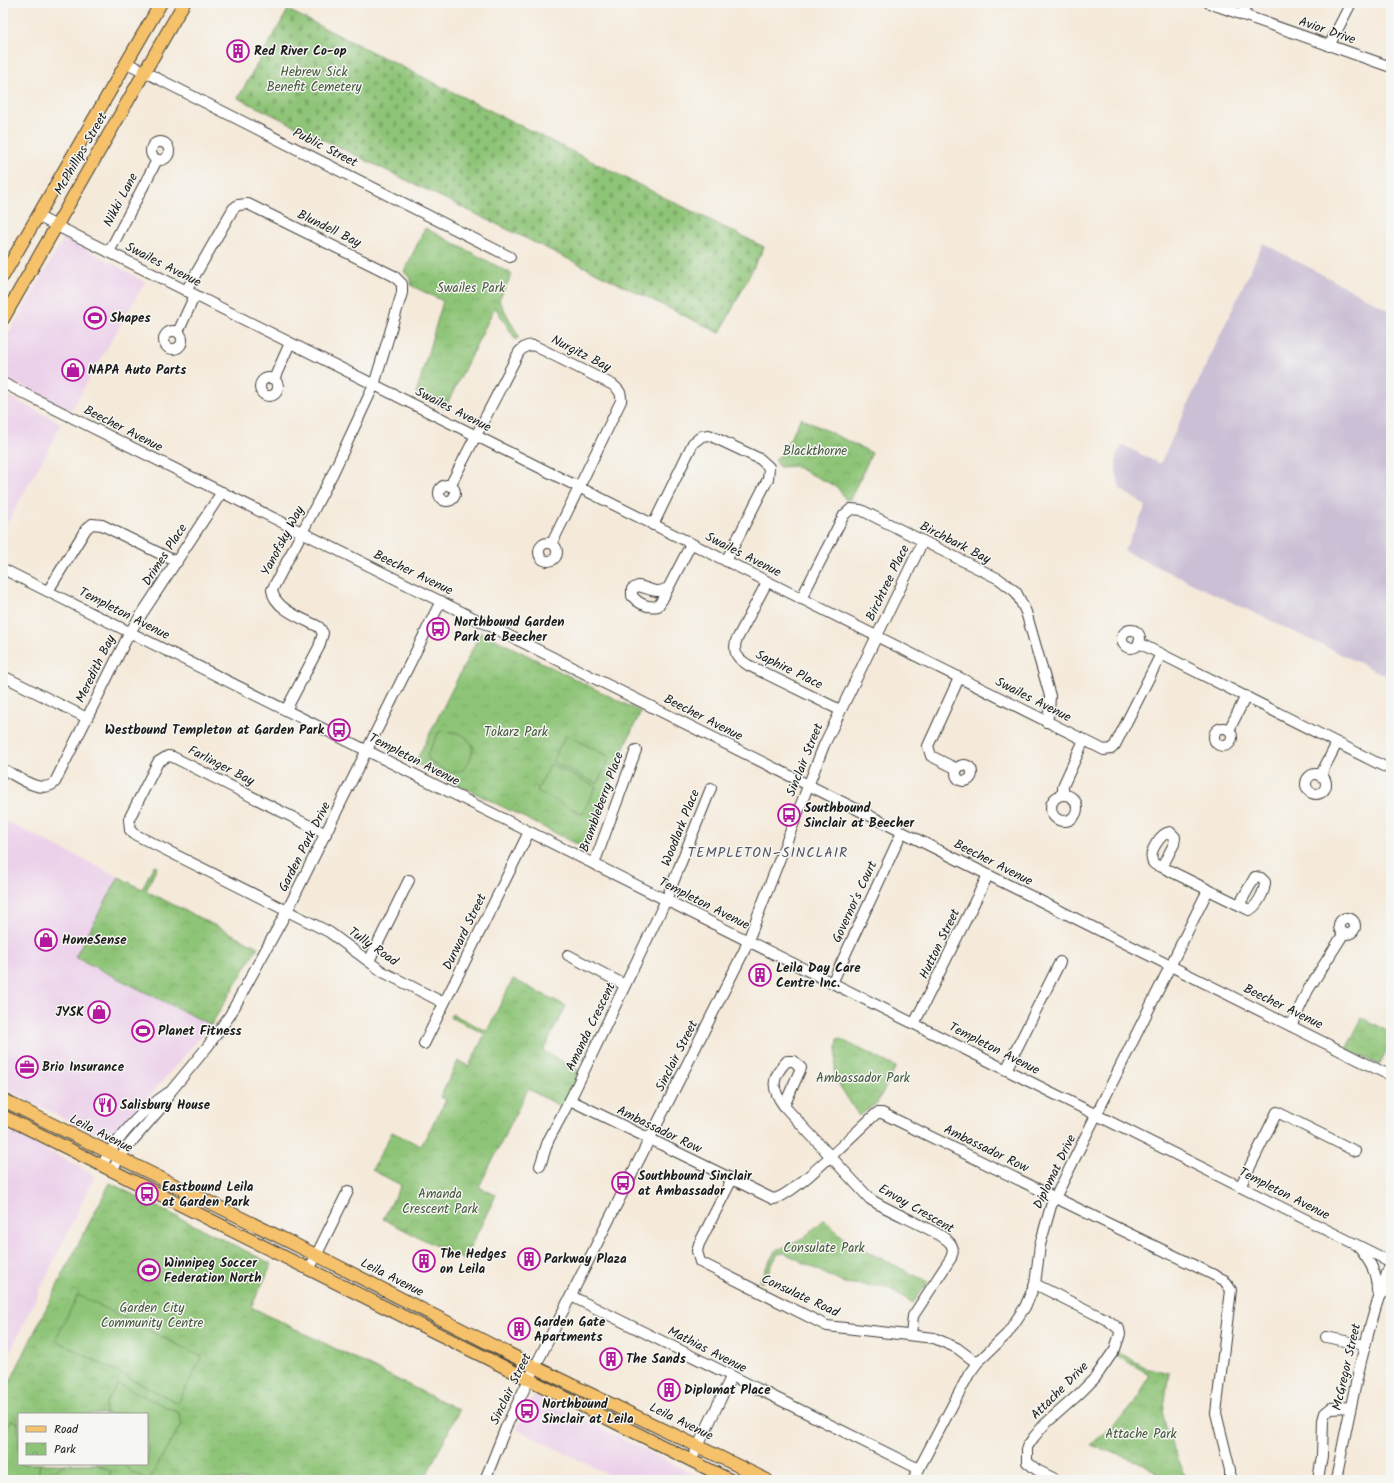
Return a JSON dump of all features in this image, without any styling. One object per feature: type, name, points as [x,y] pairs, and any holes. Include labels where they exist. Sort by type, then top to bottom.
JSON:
[{"type":"main road","name":"McPhillips Street","points":[[3,276],[161,3]]},
{"type":"main road","name":"McPhillips Street","points":[[3,318],[184,3]]},
{"type":"main road","name":"Leila Avenue","points":[[3,1100],[316,1255],[535,1367],[699,1445],[767,1480]]},
{"type":"main road","points":[[3,1116],[730,1480]]},
{"type":"street","name":"Avior Drive","points":[[1209,3],[1329,46],[1391,66]]},
{"type":"street","points":[[1242,15],[1248,3]]},
{"type":"street","points":[[1329,46],[1351,3]]},
{"type":"street","name":"Public Street","points":[[127,63],[510,257]]},
{"type":"street","name":"Nikki Lane","points":[[109,252],[157,160]]},
{"type":"street","name":"Blundell Bay","points":[[186,291],[233,208],[243,204],[248,204],[364,261],[398,279],[403,288],[374,385]]},
{"type":"street","name":"Swailes Avenue","points":[[37,216],[1104,750],[1111,749],[1161,654]]},
{"type":"street","points":[[178,332],[195,296]]},
{"type":"street","points":[[274,379],[290,343]]},
{"type":"street","name":"Nurgitz Bay","points":[[476,436],[519,352],[523,347],[530,345],[535,346],[599,378],[619,390],[622,396],[621,401],[579,488]]},
{"type":"street","name":"Beecher Avenue","points":[[3,383],[1291,1026],[1390,1073]]},
{"type":"street","name":"Yanofsky Way","points":[[286,710],[322,640],[323,633],[319,627],[278,604],[272,597],[272,590],[302,533],[374,385]]},
{"type":"street","points":[[653,525],[693,443],[697,439],[709,435],[760,459],[769,467],[768,479],[726,562]]},
{"type":"street","points":[[450,486],[476,436]]},
{"type":"street","points":[[552,543],[579,488]]},
{"type":"street","name":"Drimes Place","points":[[130,632],[222,492]]},
{"type":"street","name":"Birchbark Bay","points":[[801,599],[844,515],[851,509],[861,510],[924,541],[1007,584],[1020,598],[1050,696],[1050,713],[1046,722]]},
{"type":"street","points":[[48,591],[86,529],[92,524],[102,524],[177,562]]},
{"type":"street","name":"Birchtree Place","points":[[877,637],[924,541]]},
{"type":"street","points":[[668,588],[691,544]]},
{"type":"street","name":"Templeton Avenue","points":[[4,568],[367,751],[1391,1262]]},
{"type":"street","name":"Saphire Place","points":[[767,582],[736,641],[734,649],[736,656],[748,665],[840,710]]},
{"type":"street","name":"Garden Park Drive","points":[[107,1168],[114,1156],[117,1141],[154,1102],[171,1090],[208,1046],[230,1015],[287,911],[440,602]]},
{"type":"street","name":"Meredith Bay","points":[[3,769],[42,788],[50,786],[55,782],[130,632]]},
{"type":"street","name":"Sinclair Street","points":[[485,1480],[506,1427],[535,1367],[650,1140],[748,941],[807,785],[840,710],[877,637]]},
{"type":"street","points":[[1139,643],[1391,770]]},
{"type":"street","name":"Meredith Bay","points":[[3,676],[87,718]]},
{"type":"street","points":[[957,769],[931,756],[928,746],[959,678]]},
{"type":"street","points":[[1229,730],[1246,696]]},
{"type":"street","points":[[1063,795],[1063,786],[1084,740]]},
{"type":"street","points":[[1320,776],[1337,743]]},
{"type":"street","name":"Brambleberry Place","points":[[594,864],[636,750]]},
{"type":"street","name":"Farlinger Bay","points":[[287,911],[134,834],[129,825],[133,812],[158,762],[168,756],[173,756],[326,834]]},
{"type":"street","name":"Woodlark Place","points":[[666,900],[711,788]]},
{"type":"street","name":"Durward Street","points":[[424,1044],[529,832]]},
{"type":"street","name":"Governor's Court","points":[[832,983],[902,832]]},
{"type":"street","points":[[1162,867],[1239,906]]},
{"type":"street","name":"Hutton Street","points":[[914,1024],[988,875]]},
{"type":"street","points":[[368,961],[409,880]]},
{"type":"street","name":"Diplomat Drive","points":[[913,1480],[977,1363],[1007,1334],[1018,1321],[1035,1284],[1044,1225],[1055,1197],[1098,1116],[1208,890]]},
{"type":"street","name":"Amanda Crescent","points":[[540,1166],[548,1141],[570,1100],[666,900]]},
{"type":"street","name":"Tully Road","points":[[287,911],[329,932],[383,972],[444,1004]]},
{"type":"street","points":[[1291,1026],[1311,985],[1344,933]]},
{"type":"street","points":[[568,955],[626,985]]},
{"type":"street","points":[[1006,1070],[1060,962]]},
{"type":"street","name":"Ambassador Row","points":[[570,1100],[732,1181],[768,1198],[778,1199],[784,1196],[831,1156],[876,1114],[882,1113],[1224,1280],[1229,1285],[1231,1290],[1216,1413],[1230,1470],[1230,1480]]},
{"type":"street","points":[[784,1106],[831,1156]]},
{"type":"street","points":[[1240,1187],[1277,1112],[1355,1150]]},
{"type":"street","name":"Envoy Crescent","points":[[831,1156],[875,1203],[942,1236],[951,1244],[953,1250],[951,1258],[913,1316],[911,1334]]},
{"type":"street","name":"Consulate Road","points":[[732,1181],[699,1244],[697,1251],[700,1262],[826,1326],[911,1334],[944,1341],[957,1348],[977,1363]]},
{"type":"street","points":[[309,1270],[348,1191]]},
{"type":"street","points":[[1357,1245],[1374,1268],[1377,1279],[1378,1297]]},
{"type":"street","name":"McGregor Street","points":[[1336,1480],[1364,1345],[1378,1297],[1391,1262]]},
{"type":"street","name":"Attache Drive","points":[[1035,1284],[1110,1321],[1119,1329],[1120,1334],[1115,1349],[1095,1378],[1044,1425],[1027,1447],[1027,1462],[1037,1470],[1057,1480]]},
{"type":"street","points":[[1378,1297],[1391,1285]]},
{"type":"street","name":"Mathias Avenue","points":[[571,1296],[731,1377],[919,1469]]},
{"type":"street","points":[[1326,1337],[1364,1345]]},
{"type":"street","points":[[691,1461],[731,1377]]},
{"type":"street","points":[[1318,1480],[1322,1456],[1323,1420],[1325,1413],[1331,1408],[1350,1407]]},
{"type":"shaded area","points":[[65,237],[145,282],[70,410],[3,377],[3,343]]},
{"type":"shaded area","points":[[1263,243],[1391,311],[1391,678],[1124,551],[1146,506],[1120,489],[1116,471],[1117,454],[1123,445],[1160,464]]},
{"type":"shaded area","points":[[3,394],[61,423],[47,452],[3,530]]},
{"type":"shaded area","points":[[3,820],[119,877],[75,957],[211,1025],[110,1141],[3,1088]]},
{"type":"shaded area","points":[[3,1128],[95,1175],[3,1367]]},
{"type":"shaded area","points":[[534,1395],[705,1480],[619,1480],[517,1429]]},
{"type":"green space","name":"Hebrew Sick Benefit Cemetery","points":[[288,10],[764,247],[720,333],[238,98]]},
{"type":"green space","name":"Swailes Park","points":[[425,228],[512,274],[499,300],[519,337],[516,340],[495,307],[445,408],[416,394],[443,301],[412,286],[409,277],[404,272]]},
{"type":"green space","name":"Blackthorne","points":[[801,418],[872,453],[850,499],[846,500],[837,487],[794,466],[779,467],[775,459],[781,455]]},
{"type":"green space","name":"Tokarz Park","points":[[481,632],[641,712],[618,762],[587,849],[415,763]]},
{"type":"green space","points":[[442,731],[460,734],[467,738],[473,746],[472,755],[468,764],[458,772],[447,771],[430,761],[427,755],[439,732]]},
{"type":"green space","points":[[566,735],[610,757],[597,784],[552,761]]},
{"type":"green space","points":[[550,764],[596,787],[582,814],[537,791]]},
{"type":"green space","points":[[154,865],[157,867],[146,891],[258,947],[211,1025],[75,957],[119,877],[142,889]]},
{"type":"green space","name":"Amanda Crescent Park","points":[[513,979],[566,1006],[543,1051],[580,1071],[562,1107],[528,1089],[479,1187],[496,1195],[464,1260],[383,1219],[401,1185],[372,1170],[392,1132],[421,1146],[446,1100],[440,1097],[458,1061],[469,1066],[485,1034],[450,1017],[452,1014],[487,1031]]},
{"type":"green space","points":[[1362,1018],[1391,1033],[1391,1042],[1379,1065],[1346,1049]]},
{"type":"green space","name":"Ambassador Park","points":[[838,1038],[896,1067],[877,1103],[859,1116],[834,1077]]},
{"type":"green space","name":"Garden City Community Centre","points":[[110,1183],[272,1264],[251,1307],[459,1410],[424,1480],[3,1480],[3,1396]]},
{"type":"green space","name":"Consulate Park","points":[[825,1219],[848,1242],[928,1282],[913,1303],[887,1287],[843,1283],[785,1253],[778,1254],[762,1283],[759,1281],[775,1251],[801,1240]]},
{"type":"green space","points":[[78,1295],[202,1357],[178,1403],[55,1340]]},
{"type":"green space","name":"Attache Park","points":[[1118,1352],[1145,1367],[1169,1373],[1163,1415],[1168,1435],[1187,1480],[1169,1480],[1142,1463],[1091,1445],[1122,1417],[1139,1397],[1149,1374],[1115,1355]]},
{"type":"green space","points":[[118,1384],[179,1413],[182,1423],[149,1480],[133,1473],[124,1465],[148,1465],[148,1413],[105,1413],[106,1403]]},
{"type":"green space","points":[[12,1420],[18,1423],[18,1465],[40,1465],[37,1480],[3,1480],[3,1433]]},
{"type":"green space","points":[[64,1465],[98,1465],[111,1471],[107,1480],[45,1480]]},
{"type":"place","name":"Red River Co-op","points":[[238,51]]},
{"type":"place","name":"Shapes","points":[[95,318]]},
{"type":"place","name":"NAPA Auto Parts","points":[[73,370]]},
{"type":"place","name":"Northbound Garden Park at Beecher","points":[[438,629]]},
{"type":"place","name":"Westbound Templeton at Garden Park","points":[[339,730]]},
{"type":"place","name":"Southbound Sinclair at Beecher","points":[[789,815]]},
{"type":"place","name":"HomeSense","points":[[46,940]]},
{"type":"place","name":"Leila Day Care Centre Inc.","points":[[760,975]]},
{"type":"place","name":"JYSK","points":[[99,1012]]},
{"type":"place","name":"Planet Fitness","points":[[143,1031]]},
{"type":"place","name":"Brio Insurance","points":[[27,1067]]},
{"type":"place","name":"Salisbury House","points":[[105,1105]]},
{"type":"place","name":"Southbound Sinclair at Ambassador","points":[[623,1183]]},
{"type":"place","name":"Eastbound Leila at Garden Park","points":[[147,1194]]},
{"type":"place","name":"Parkway Plaza","points":[[529,1259]]},
{"type":"place","name":"The Hedges on Leila","points":[[424,1261]]},
{"type":"place","name":"Winnipeg Soccer Federation North","points":[[149,1270]]},
{"type":"place","name":"Garden Gate Apartments","points":[[519,1329]]},
{"type":"place","name":"The Sands","points":[[611,1359]]},
{"type":"place","name":"Diplomat Place","points":[[669,1390]]},
{"type":"place","name":"Northbound Sinclair at Leila","points":[[527,1411]]},
{"type":"district","name":"TEMPLETON–SINCLAIR","points":[[768,853]]}]
